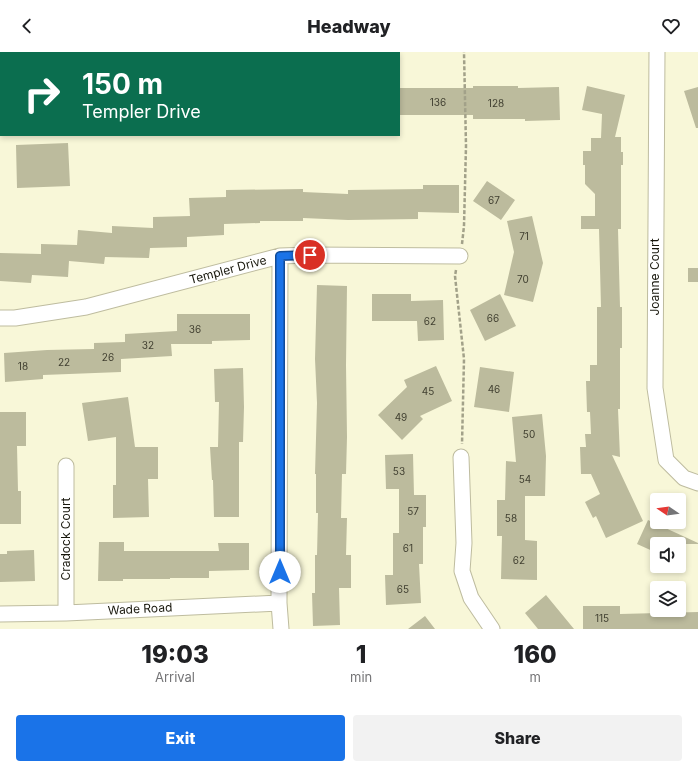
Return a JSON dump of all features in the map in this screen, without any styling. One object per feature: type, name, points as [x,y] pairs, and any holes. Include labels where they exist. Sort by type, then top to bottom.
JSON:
[{"type":"street","name":"Joanne Court","points":[[657,52],[655,388],[666,460],[684,478],[698,483]]},
{"type":"street","name":"Templer Drive","points":[[0,318],[15,318],[86,307],[280,256],[460,256]]},
{"type":"street","points":[[280,256],[281,629]]},
{"type":"street","points":[[461,457],[464,543],[462,571],[471,598],[492,629]]},
{"type":"street","name":"Cradock Court","points":[[66,466],[66,613]]},
{"type":"street","name":"Wade Road","points":[[0,614],[66,613],[280,603]]},
{"type":"path","points":[[461,457],[464,359],[455,276],[460,256],[464,226],[466,154],[464,52]]},
{"type":"building","points":[[473,86],[518,86],[518,88],[559,87],[560,120],[525,121],[525,119],[473,119],[473,115],[400,115],[400,88],[473,88]]},
{"type":"building","points":[[587,86],[625,95],[615,137],[621,137],[621,152],[623,152],[623,165],[621,165],[621,229],[618,229],[620,307],[622,307],[622,348],[620,348],[620,409],[618,409],[620,457],[612,455],[643,521],[606,538],[596,516],[593,518],[585,502],[600,494],[591,474],[581,474],[580,447],[586,447],[585,434],[591,434],[590,412],[587,412],[586,381],[590,381],[590,365],[597,365],[597,307],[601,307],[599,229],[581,229],[581,216],[595,216],[595,194],[585,184],[583,151],[591,151],[591,138],[601,138],[602,114],[582,110]]},
{"type":"building","points":[[698,87],[698,128],[696,128],[684,91]]},
{"type":"building","points":[[68,143],[70,186],[17,188],[16,145]]},
{"type":"building","points":[[487,181],[515,200],[501,220],[473,201]]},
{"type":"building","points":[[423,185],[459,185],[459,213],[418,212],[418,219],[348,220],[303,218],[303,221],[260,221],[260,223],[224,224],[224,235],[187,237],[187,247],[150,248],[149,258],[105,257],[104,264],[69,261],[68,277],[32,275],[31,283],[0,281],[0,253],[41,254],[41,244],[77,245],[78,230],[112,233],[112,226],[153,228],[153,217],[190,216],[189,198],[226,197],[226,190],[303,189],[303,192],[348,194],[348,190],[423,189]]},
{"type":"building","points":[[532,216],[543,263],[533,302],[504,295],[514,252],[507,221]]},
{"type":"building","points":[[688,268],[698,268],[698,282],[688,282]]},
{"type":"building","points":[[317,285],[347,286],[347,437],[346,474],[342,474],[341,518],[347,518],[346,555],[351,555],[351,588],[339,588],[340,625],[313,626],[312,593],[315,593],[315,555],[317,555],[318,513],[316,513],[315,474],[317,403],[315,359]]},
{"type":"building","points":[[372,294],[411,294],[411,301],[443,300],[444,340],[418,341],[417,321],[372,321]]},
{"type":"building","points":[[500,294],[516,326],[485,341],[470,310]]},
{"type":"building","points":[[177,314],[250,314],[250,340],[212,341],[212,344],[171,344],[172,356],[121,359],[121,372],[43,375],[43,379],[5,382],[4,353],[94,349],[94,343],[125,342],[125,334],[177,331]]},
{"type":"building","points":[[436,366],[452,401],[420,416],[423,419],[402,440],[378,415],[407,387],[404,380]]},
{"type":"building","points":[[480,367],[514,372],[509,412],[474,407]]},
{"type":"building","points":[[243,368],[244,407],[243,442],[239,442],[239,517],[214,517],[210,447],[218,447],[219,402],[215,402],[214,369]]},
{"type":"building","points":[[128,397],[135,447],[158,447],[158,479],[148,479],[149,517],[113,518],[113,485],[116,485],[116,437],[88,441],[82,403]]},
{"type":"building","points":[[0,412],[26,412],[26,446],[17,446],[18,491],[21,491],[21,524],[0,524]]},
{"type":"building","points":[[542,414],[546,456],[545,496],[525,496],[525,540],[537,541],[537,580],[501,579],[502,536],[497,536],[497,500],[505,500],[506,461],[516,462],[512,417]]},
{"type":"building","points":[[413,454],[414,495],[426,495],[426,527],[423,527],[423,564],[419,564],[421,603],[386,605],[385,575],[393,575],[393,533],[399,533],[399,489],[386,489],[385,455]]},
{"type":"building","points":[[648,520],[650,521],[650,529],[668,529],[685,537],[650,537],[650,550],[637,544]]},
{"type":"building","points":[[686,537],[698,543],[686,544]]},
{"type":"building","points":[[99,542],[124,542],[124,551],[219,551],[218,543],[249,543],[249,570],[209,571],[209,578],[123,579],[123,581],[98,581]]},
{"type":"building","points":[[34,550],[35,581],[0,582],[0,554],[7,554],[7,551]]},
{"type":"building","points":[[546,595],[574,629],[538,629],[525,613]]},
{"type":"building","points":[[583,606],[620,606],[620,614],[650,613],[650,617],[686,617],[686,612],[698,612],[698,629],[583,629]]},
{"type":"building","points":[[425,616],[435,629],[408,629]]},
{"type":"route","points":[[280,572],[280,256],[310,255]]}]
